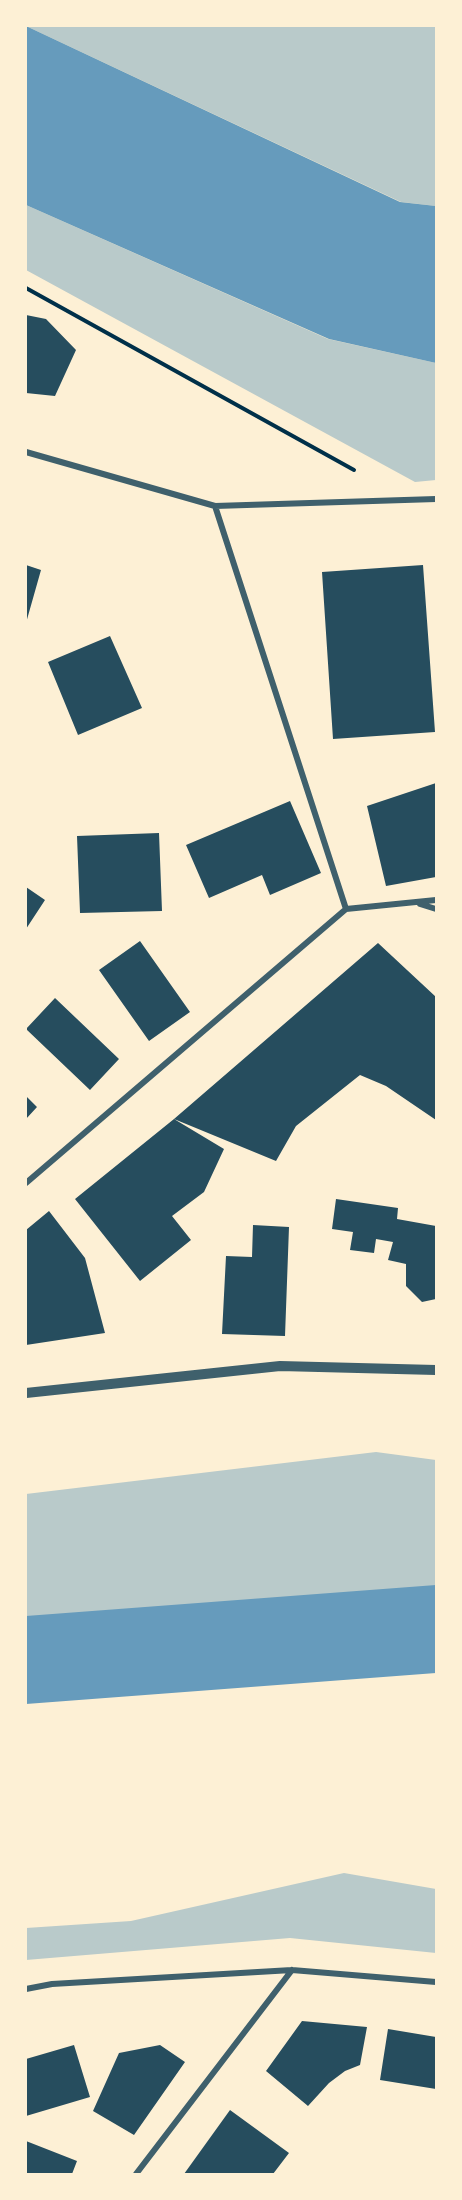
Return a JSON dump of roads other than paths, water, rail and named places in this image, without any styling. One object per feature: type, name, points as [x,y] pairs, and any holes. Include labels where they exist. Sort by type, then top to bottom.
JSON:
[{"type":"street","points":[[26,452],[215,506],[436,499]]},
{"type":"street","points":[[215,506],[346,909]]},
{"type":"street","points":[[26,1183],[346,909],[436,900]]},
{"type":"street","points":[[416,903],[436,909]]},
{"type":"street","points":[[26,1393],[280,1366],[436,1370]]},
{"type":"street","points":[[26,1989],[52,1984],[292,1970],[436,1982]]},
{"type":"street","points":[[136,2175],[292,1970]]},
{"type":"water","points":[[26,26],[400,202],[436,206],[436,363],[329,339],[26,205]]},
{"type":"waterway","points":[[26,1660],[436,1629]]}]
